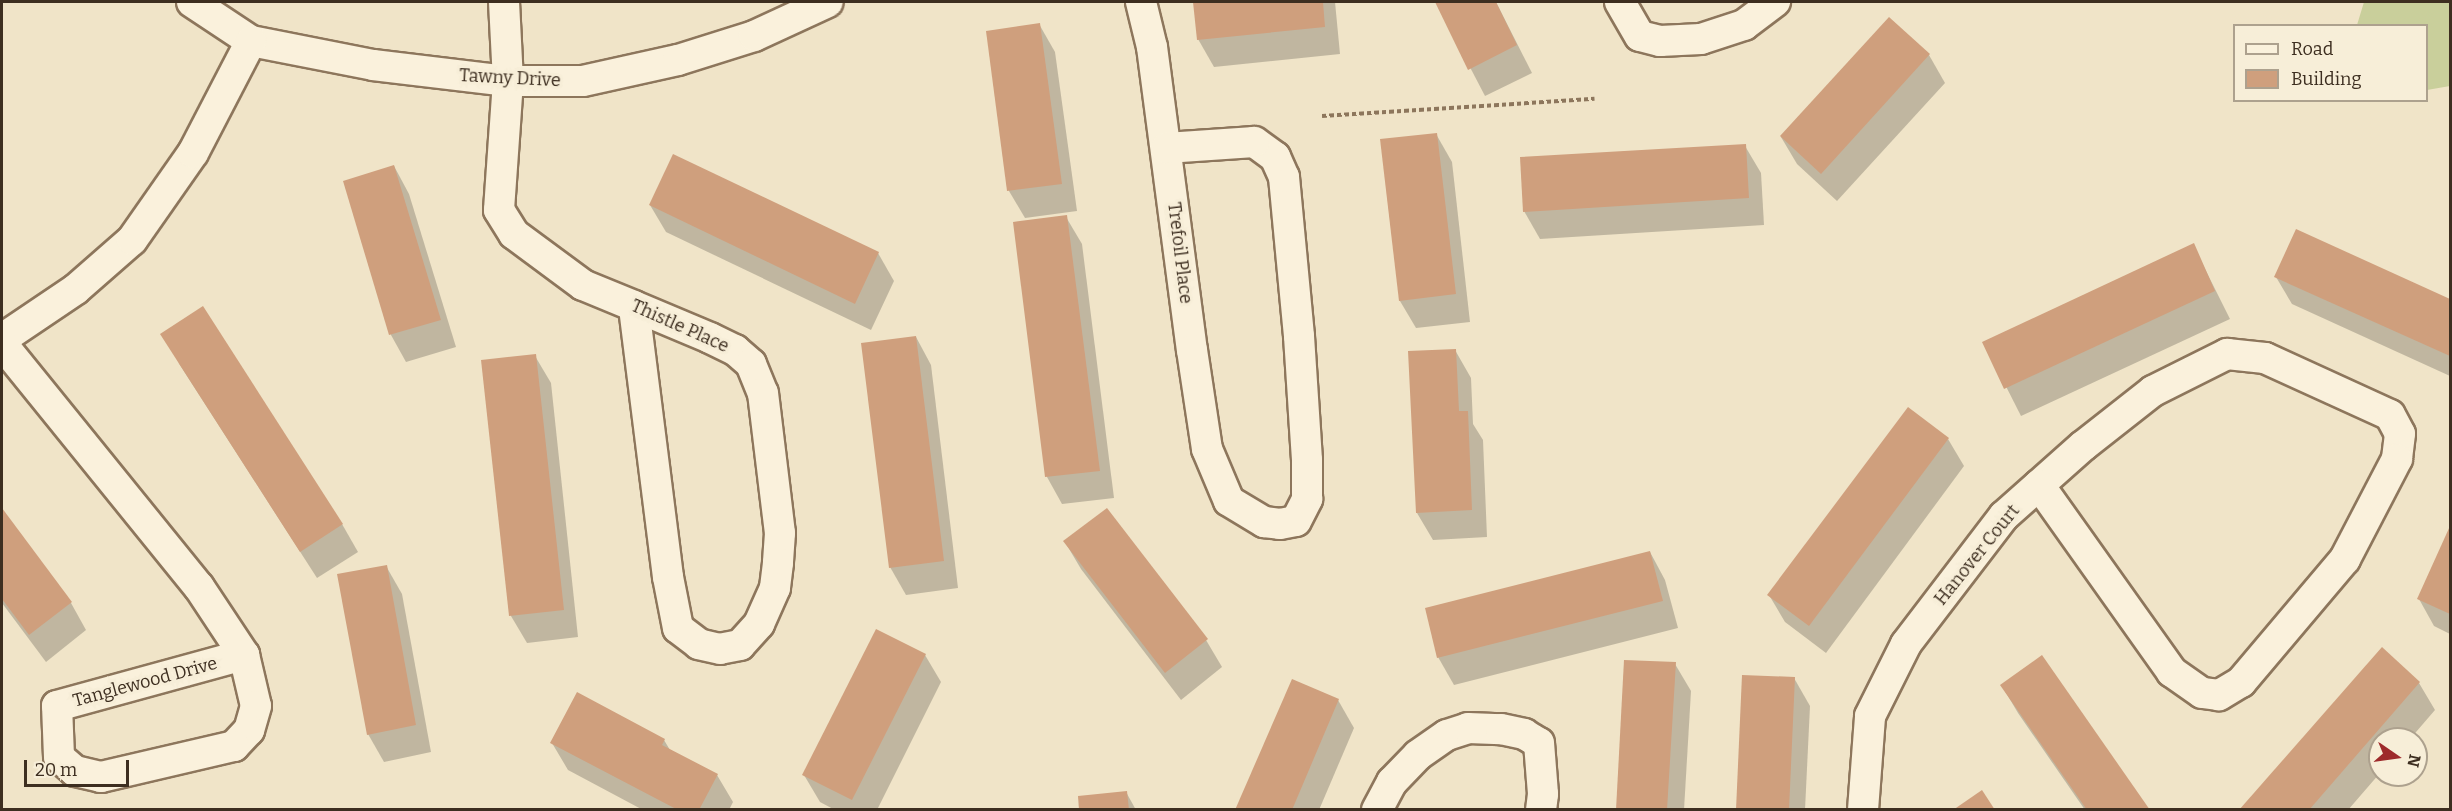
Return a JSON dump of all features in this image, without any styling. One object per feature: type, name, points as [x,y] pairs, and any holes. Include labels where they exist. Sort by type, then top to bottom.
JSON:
[{"type":"street","name":"Tawny Drive","points":[[192,2],[251,41],[373,65],[508,81],[583,81],[678,60],[754,36],[828,2]]},
{"type":"street","name":"Thistle Place","points":[[504,2],[508,81],[499,210],[514,234],[583,285],[634,306],[735,350],[751,364],[762,393],[780,532],[775,588],[759,624],[740,645],[720,649],[699,644],[678,628],[668,577],[634,306]]},
{"type":"street","name":"Trefoil Place","points":[[1141,2],[1152,47],[1207,449],[1229,501],[1264,522],[1280,524],[1296,521],[1307,499],[1299,336],[1284,177],[1275,157],[1254,142],[1166,148]]},
{"type":"street","points":[[1620,2],[1640,36],[1660,41],[1701,39],[1744,25],[1775,2]]},
{"type":"street","points":[[2,339],[76,289],[132,240],[193,153],[251,41]]},
{"type":"street","name":"Tanglewood Drive","points":[[2,344],[199,587],[244,655],[256,706],[249,730],[234,746],[101,777],[75,771],[59,757],[57,706],[244,655]]},
{"type":"street","name":"Hanover Court","points":[[1863,810],[1870,716],[1906,644],[2004,516],[2039,485],[2152,391],[2227,354],[2265,358],[2390,415],[2400,434],[2397,459],[2345,559],[2241,682],[2219,695],[2202,693],[2172,672],[2039,485]]},
{"type":"street","points":[[1377,810],[1392,782],[1418,756],[1447,735],[1468,728],[1501,729],[1524,734],[1539,743],[1543,794],[1541,810]]},
{"type":"path","points":[[1323,116],[1594,99]]},
{"type":"green space","points":[[2364,2],[2450,2],[2450,86],[2428,90],[2428,24],[2357,24]]},
{"type":"building","points":[[1193,2],[1323,2],[1325,27],[1197,40]]},
{"type":"building","points":[[1435,2],[1496,2],[1517,45],[1468,70]]},
{"type":"building","points":[[1889,17],[1930,54],[1821,174],[1780,136]]},
{"type":"building","points":[[1040,23],[1062,184],[1007,191],[986,31]]},
{"type":"building","points":[[1437,133],[1456,294],[1399,301],[1380,139]]},
{"type":"building","points":[[1746,144],[1749,198],[1523,212],[1520,157]]},
{"type":"building","points":[[673,154],[879,252],[855,304],[649,205]]},
{"type":"building","points":[[394,165],[441,320],[389,335],[343,181]]},
{"type":"building","points":[[1067,215],[1100,471],[1045,477],[1013,222]]},
{"type":"building","points":[[2296,229],[2450,299],[2450,356],[2274,277]]},
{"type":"building","points":[[2194,243],[2215,291],[2004,389],[1982,342]]},
{"type":"building","points":[[203,306],[343,524],[300,552],[160,334]]},
{"type":"building","points":[[916,336],[944,561],[889,568],[861,343]]},
{"type":"building","points":[[1456,349],[1459,411],[1468,411],[1472,510],[1416,513],[1408,351]]},
{"type":"building","points":[[536,354],[564,610],[509,616],[481,360]]},
{"type":"building","points":[[1908,407],[1949,438],[1809,626],[1767,595]]},
{"type":"building","points":[[2,508],[72,602],[29,635],[2,599]]},
{"type":"building","points":[[1107,508],[1208,639],[1165,673],[1063,541]]},
{"type":"building","points":[[2450,526],[2450,614],[2417,599]]},
{"type":"building","points":[[1650,551],[1663,601],[1437,658],[1425,608]]},
{"type":"building","points":[[387,565],[416,725],[367,735],[337,574]]},
{"type":"building","points":[[876,629],[926,654],[852,800],[802,775]]},
{"type":"building","points":[[2382,647],[2420,682],[2381,727],[2368,727],[2368,742],[2309,810],[2239,810]]},
{"type":"building","points":[[2042,655],[2150,810],[2087,810],[2000,685]]},
{"type":"building","points":[[1624,660],[1676,662],[1667,810],[1616,810]]},
{"type":"building","points":[[1742,675],[1795,677],[1789,810],[1736,810]]},
{"type":"building","points":[[1292,679],[1339,699],[1292,810],[1235,810]]},
{"type":"building","points":[[577,692],[665,739],[662,745],[718,774],[699,810],[678,810],[550,743]]},
{"type":"building","points":[[1982,790],[1995,810],[1953,810]]},
{"type":"building","points":[[1127,791],[1129,810],[1079,810],[1078,796]]}]
